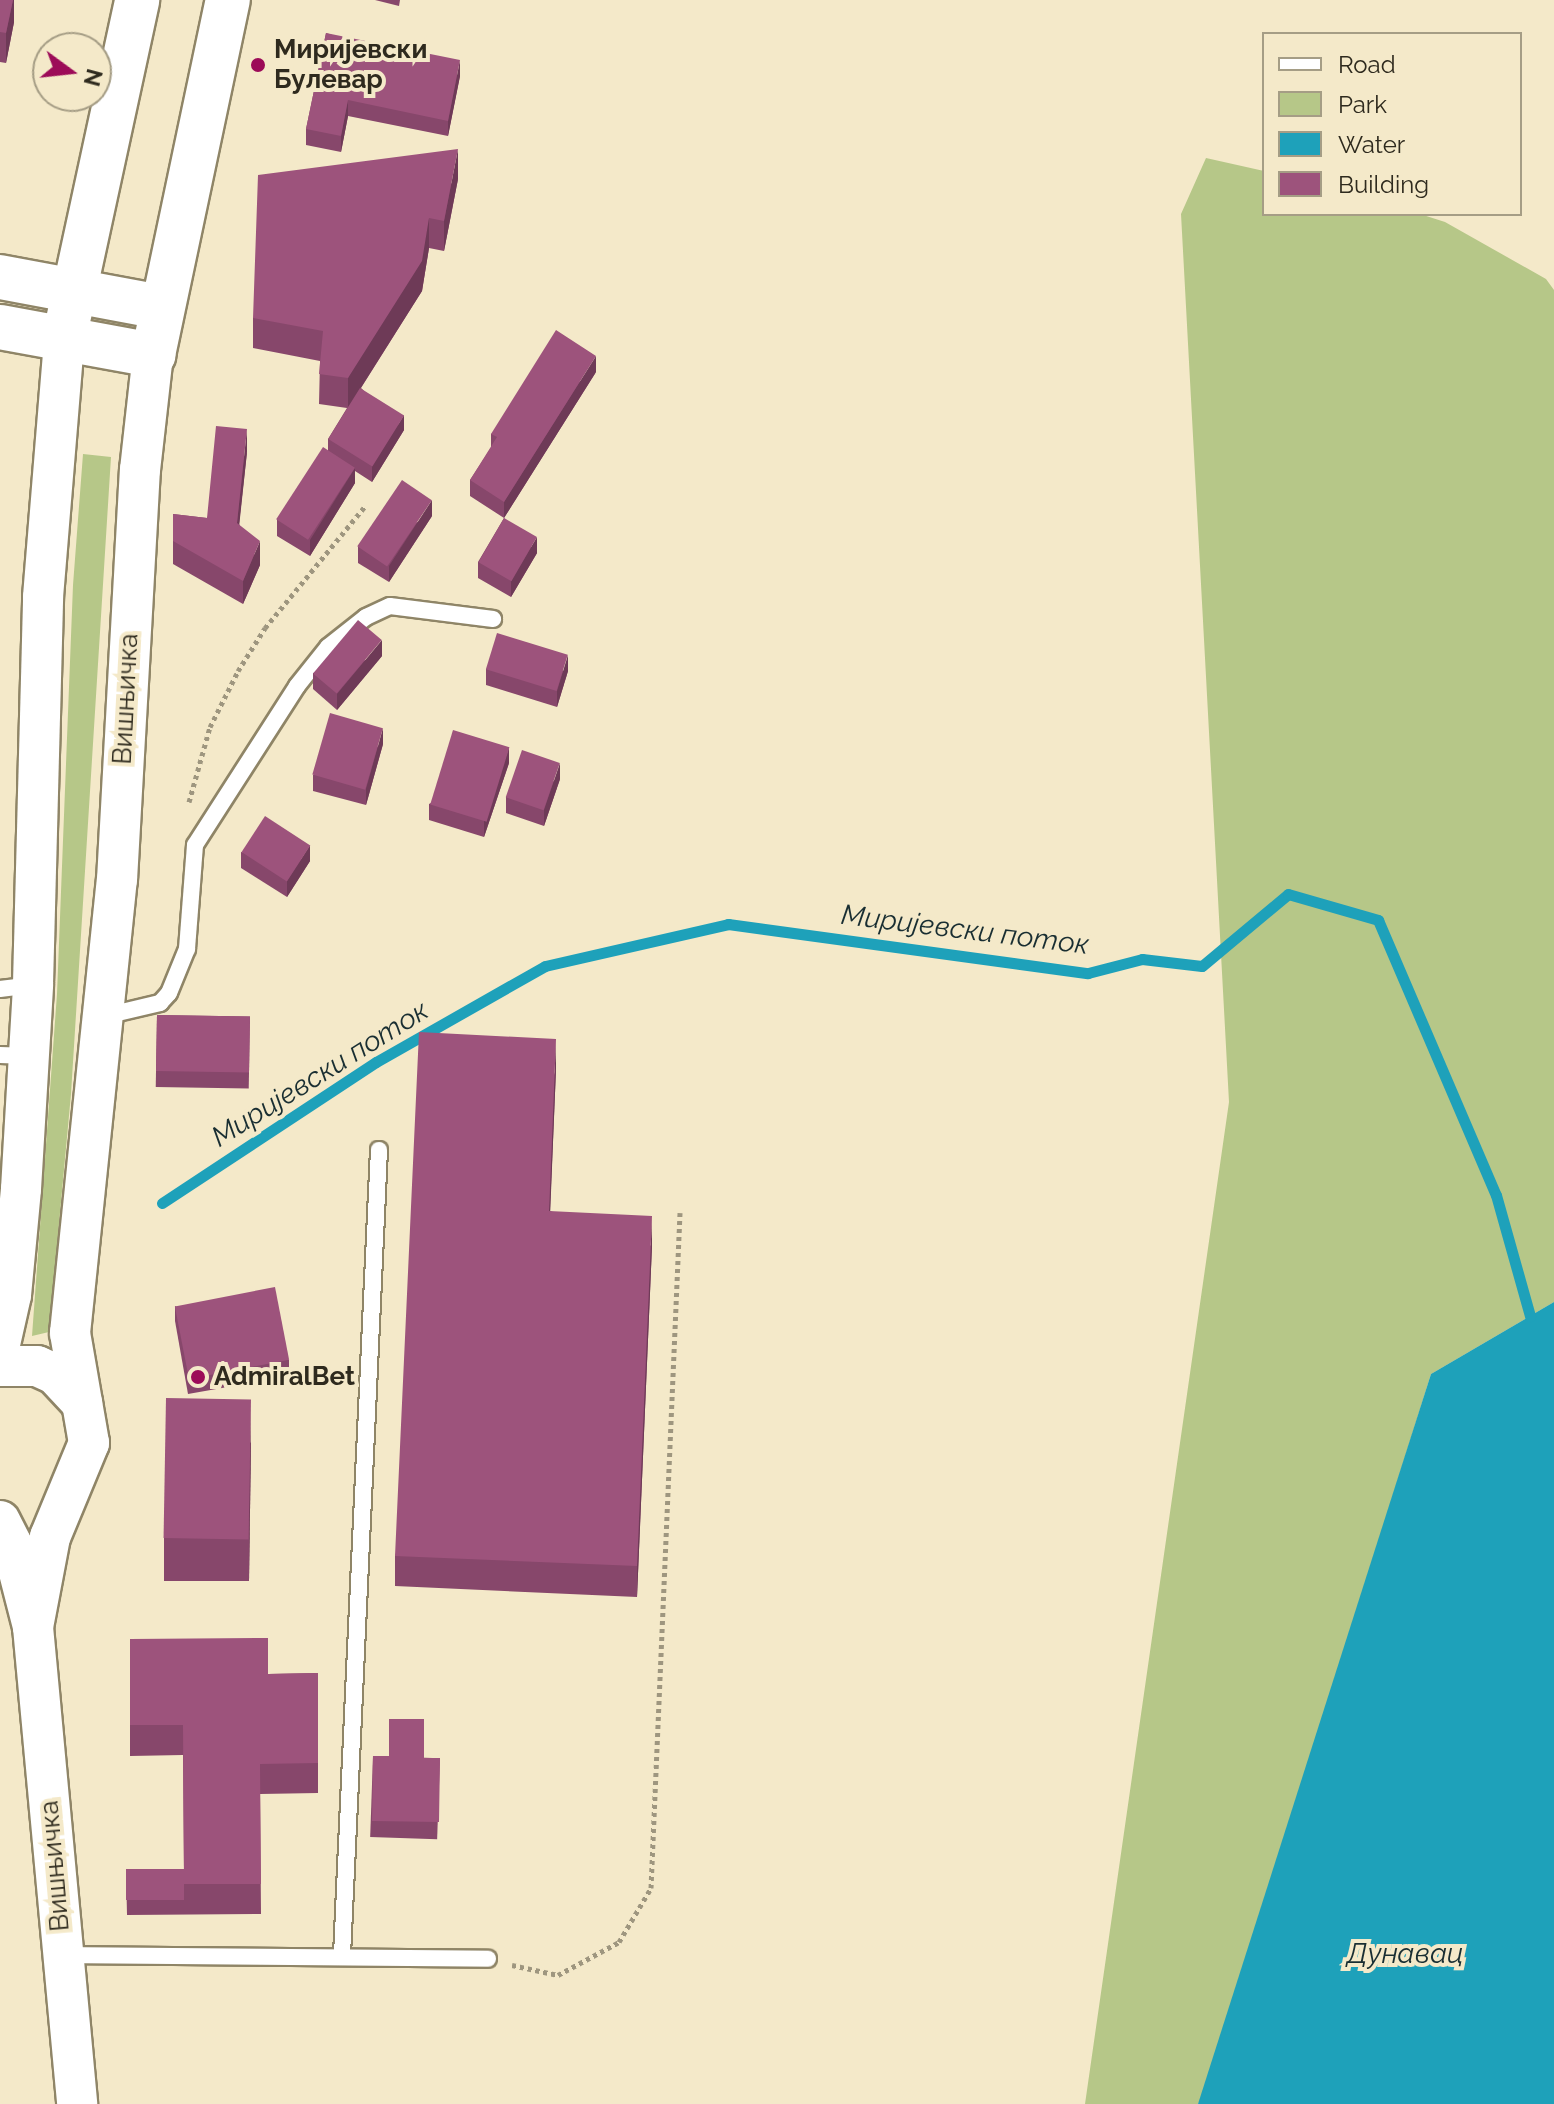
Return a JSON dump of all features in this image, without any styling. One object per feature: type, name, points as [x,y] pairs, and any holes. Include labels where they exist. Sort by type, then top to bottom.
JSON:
[{"type":"main road","points":[[64,339],[137,0]]},
{"type":"main road","name":"Вишњичка","points":[[153,355],[228,0]]},
{"type":"main road","points":[[0,277],[161,307]]},
{"type":"main road","points":[[0,327],[153,355]]},
{"type":"street","points":[[0,1344],[13,1280],[17,987],[64,339]]},
{"type":"street","name":"Вишњичка","points":[[33,1627],[40,1570],[89,1443],[70,1333],[105,1016],[140,470],[153,355]]},
{"type":"street","points":[[0,1366],[37,1366],[55,1374],[82,1403]]},
{"type":"street","points":[[0,1503],[41,1502],[73,1479]]},
{"type":"street","name":"Вишњичка","points":[[0,1521],[12,1545],[33,1627],[77,2104]]},
{"type":"lane","points":[[105,1016],[160,1003],[175,982],[187,949],[195,845],[297,686],[346,630],[399,605],[493,619]]},
{"type":"lane","points":[[342,1955],[379,1150]]},
{"type":"lane","points":[[64,1955],[342,1955],[488,1959]]},
{"type":"path","points":[[195,845],[188,829],[189,802],[201,752],[224,698],[265,628],[366,505]]},
{"type":"path","points":[[488,1959],[558,1975],[619,1942],[651,1888],[680,1213]]},
{"type":"green space","points":[[1206,158],[1262,171],[1262,216],[1426,216],[1445,222],[1546,279],[1554,290],[1554,1302],[1431,1374],[1206,2091],[1198,2104],[1085,2104],[1229,1102],[1181,214]]},
{"type":"green space","points":[[83,454],[111,457],[71,1094],[49,1332],[32,1336],[57,994],[73,585]]},
{"type":"water","name":"Дунавац","points":[[1554,1302],[1554,2104],[1198,2104],[1431,1374]]},
{"type":"building","points":[[0,0],[13,0],[6,33],[0,32]]},
{"type":"building","points":[[326,33],[460,60],[448,121],[348,100],[341,136],[306,129]]},
{"type":"building","points":[[458,149],[444,221],[429,218],[422,261],[348,378],[319,374],[323,331],[253,318],[258,175]]},
{"type":"building","points":[[556,330],[596,356],[504,502],[470,480],[497,437],[491,434]]},
{"type":"building","points":[[360,388],[404,416],[372,466],[328,439]]},
{"type":"building","points":[[216,426],[247,429],[237,523],[260,541],[243,581],[173,541],[173,514],[207,518]]},
{"type":"building","points":[[323,447],[355,468],[308,540],[276,519]]},
{"type":"building","points":[[402,480],[432,500],[387,566],[357,546]]},
{"type":"building","points":[[504,518],[537,537],[511,581],[478,562]]},
{"type":"building","points":[[358,620],[382,640],[337,694],[313,674]]},
{"type":"building","points":[[497,633],[568,655],[557,691],[486,669]]},
{"type":"building","points":[[330,713],[383,728],[365,790],[312,775]]},
{"type":"building","points":[[453,730],[509,747],[487,822],[430,805]]},
{"type":"building","points":[[522,750],[560,763],[544,810],[506,797]]},
{"type":"building","points":[[265,816],[310,845],[287,881],[242,852]]},
{"type":"building","points":[[157,1015],[250,1017],[249,1073],[156,1071]]},
{"type":"building","points":[[419,1032],[556,1039],[549,1211],[652,1216],[637,1566],[395,1556]]},
{"type":"building","points":[[275,1287],[289,1360],[189,1379],[175,1306]]},
{"type":"building","points":[[166,1398],[251,1399],[249,1539],[164,1538]]},
{"type":"building","points":[[268,1638],[268,1674],[318,1673],[318,1763],[260,1764],[261,1884],[184,1884],[183,1725],[130,1725],[130,1639]]},
{"type":"building","points":[[389,1719],[424,1719],[424,1758],[440,1758],[439,1822],[372,1821],[373,1756],[389,1756]]},
{"type":"building","points":[[126,1869],[184,1869],[184,1900],[126,1900]]},
{"type":"waterway","name":"Миријевски поток","points":[[162,1203],[376,1062],[545,966],[728,924],[1088,973],[1142,959],[1202,966],[1288,894],[1378,920],[1496,1195],[1530,1316]]},
{"type":"place","name":"Миријевски Булевар","points":[[258,65]]},
{"type":"place","name":"AdmiralBet","points":[[198,1377]]}]
